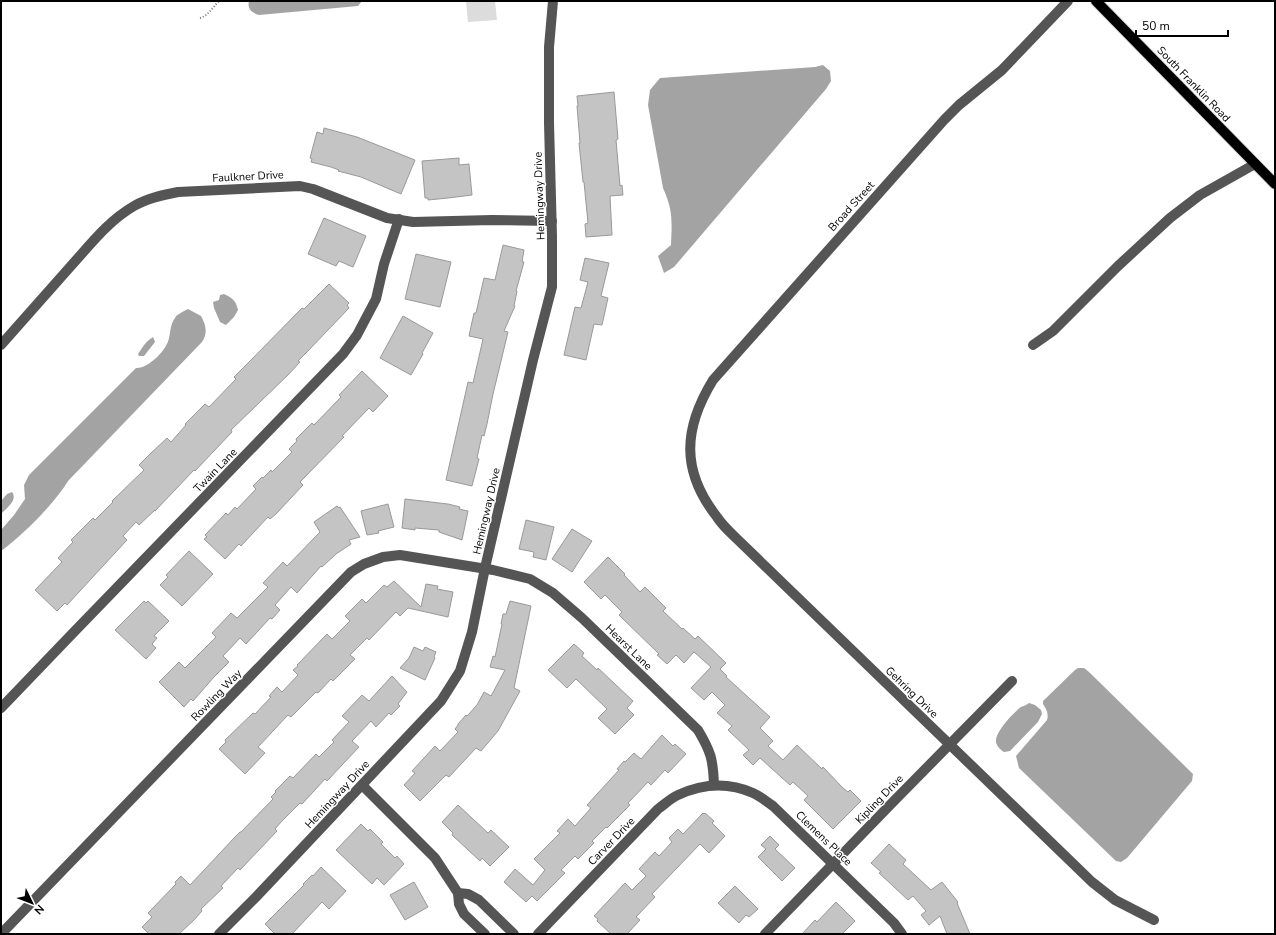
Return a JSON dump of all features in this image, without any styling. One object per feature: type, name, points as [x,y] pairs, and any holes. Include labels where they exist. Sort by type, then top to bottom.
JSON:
[{"type":"main road","name":"South Franklin Road","points":[[1096,1],[1275,184]]},
{"type":"street","name":"Hemingway Drive","points":[[219,934],[441,701],[460,671],[472,632],[484,568],[533,360],[552,287],[549,47],[553,1]]},
{"type":"street","name":"Broad Street","points":[[689,451],[695,416],[702,398],[713,380],[944,120],[959,105],[1002,70],[1068,1]]},
{"type":"street","points":[[1033,345],[1053,331],[1118,266],[1170,218],[1200,195],[1255,164]]},
{"type":"street","name":"Faulkner Drive","points":[[1,345],[99,235],[120,216],[146,200],[161,195],[178,192],[300,186],[320,192],[387,218],[413,222],[492,220],[552,221]]},
{"type":"street","name":"Twain Lane","points":[[1,708],[344,354],[358,335],[376,299],[384,264],[399,219]]},
{"type":"street","name":"Gehring Drive","points":[[689,451],[692,471],[699,488],[717,518],[747,549],[1092,882],[1115,900],[1154,920]]},
{"type":"street","name":"Rowling Way","points":[[1,934],[351,572],[364,564],[383,556],[400,555],[484,568]]},
{"type":"street","name":"Hearst Lane","points":[[484,568],[530,579],[553,593],[582,618],[698,730],[708,746],[713,762],[714,785]]},
{"type":"street","name":"Kipling Drive","points":[[765,934],[1012,681]]},
{"type":"street","points":[[362,785],[435,858],[458,893],[459,904],[464,914],[485,934]]},
{"type":"street","name":"Clemens Place","points":[[714,785],[734,787],[753,793],[774,806],[894,923],[902,934]]},
{"type":"street","name":"Carver Drive","points":[[538,934],[658,809],[677,795],[695,788],[714,785]]},
{"type":"street","points":[[458,893],[468,894],[479,900],[514,934]]},
{"type":"path","points":[[200,18],[208,14],[219,1]]},
{"type":"shaded area","points":[[249,1],[362,1],[358,6],[259,15],[251,10]]},
{"type":"shaded area","points":[[466,1],[495,1],[497,20],[468,22]]},
{"type":"shaded area","points":[[823,65],[830,71],[831,81],[826,89],[674,267],[664,273],[658,256],[671,245],[672,229],[669,203],[663,188],[648,105],[650,90],[660,78],[815,67]]},
{"type":"shaded area","points":[[224,294],[234,300],[238,310],[234,317],[226,325],[220,322],[213,302],[219,300],[220,295]]},
{"type":"shaded area","points":[[188,309],[201,316],[204,323],[206,332],[202,342],[68,481],[38,519],[1,551],[1,530],[25,499],[24,485],[29,475],[136,368],[151,362],[161,353],[168,343],[173,321],[179,314]]},
{"type":"shaded area","points":[[153,337],[155,342],[144,356],[139,356],[138,354],[148,340]]},
{"type":"shaded area","points":[[12,492],[14,498],[13,501],[1,514],[1,501],[7,494]]},
{"type":"shaded area","points":[[1078,668],[1084,668],[1089,672],[1193,774],[1192,781],[1127,858],[1121,862],[1116,861],[1019,768],[1016,756],[1048,718],[1043,701]]},
{"type":"shaded area","points":[[1029,703],[1035,705],[1041,710],[1042,714],[1038,722],[1010,751],[1004,752],[999,748],[996,742],[998,733],[1005,723],[1021,707]]},
{"type":"building","points":[[614,92],[620,186],[622,185],[623,195],[610,196],[612,235],[586,237],[585,224],[588,223],[579,143],[577,96]]},
{"type":"building","points":[[324,128],[357,137],[415,160],[401,194],[361,177],[311,162],[312,159],[310,158],[317,132],[323,134]]},
{"type":"building","points":[[459,158],[459,165],[469,164],[472,195],[428,200],[428,198],[425,198],[422,161]]},
{"type":"building","points":[[324,218],[366,236],[353,267],[339,261],[336,266],[308,254]]},
{"type":"building","points":[[503,245],[524,250],[522,262],[524,262],[516,291],[515,306],[504,331],[508,332],[484,436],[482,435],[477,458],[479,459],[472,486],[446,480],[468,382],[473,383],[483,339],[469,336],[474,313],[476,313],[484,278],[495,280]]},
{"type":"building","points":[[416,254],[451,262],[440,307],[405,299]]},
{"type":"building","points":[[585,258],[609,263],[601,296],[608,298],[602,325],[594,324],[586,360],[564,355],[575,307],[581,308],[588,282],[580,280]]},
{"type":"building","points":[[329,284],[349,303],[347,305],[349,308],[298,361],[300,362],[288,375],[231,430],[232,432],[195,471],[194,470],[155,511],[139,525],[136,522],[123,536],[127,540],[67,605],[65,603],[57,611],[35,590],[62,562],[58,558],[73,542],[71,540],[93,518],[95,520],[144,470],[139,465],[150,454],[167,438],[171,442],[186,425],[185,424],[205,404],[209,407],[236,379],[234,377],[302,308],[304,309]]},
{"type":"building","points":[[403,316],[433,333],[411,375],[380,358]]},
{"type":"building","points":[[362,371],[388,396],[373,412],[369,408],[342,436],[344,437],[300,482],[303,485],[277,513],[270,519],[268,517],[241,546],[239,544],[225,559],[204,539],[207,537],[205,535],[226,513],[228,515],[235,507],[237,509],[256,489],[253,486],[271,470],[272,472],[292,452],[289,449],[297,441],[296,439],[312,423],[314,425],[341,397],[339,395]]},
{"type":"building","points":[[405,499],[448,504],[468,511],[462,540],[439,532],[439,530],[415,528],[415,530],[402,528]]},
{"type":"building","points":[[388,504],[394,527],[378,531],[379,533],[367,535],[361,511]]},
{"type":"building","points":[[337,506],[339,508],[340,507],[360,537],[349,540],[351,544],[336,554],[322,567],[321,566],[297,593],[291,587],[275,605],[280,610],[272,619],[270,618],[246,644],[240,638],[223,656],[229,662],[193,701],[191,699],[184,707],[159,682],[179,662],[185,668],[216,637],[212,633],[231,613],[237,618],[268,587],[263,583],[283,562],[287,566],[320,532],[314,522]]},
{"type":"building","points":[[526,520],[554,527],[546,560],[533,557],[534,552],[519,549]]},
{"type":"building","points":[[572,529],[592,541],[572,572],[552,559]]},
{"type":"building","points":[[189,551],[213,574],[182,606],[160,585],[168,577],[166,575]]},
{"type":"building","points":[[608,557],[640,592],[645,587],[666,608],[663,611],[682,629],[683,628],[695,639],[698,636],[726,663],[720,669],[727,676],[726,677],[770,717],[760,728],[773,741],[768,746],[783,760],[797,745],[822,769],[823,767],[842,787],[848,792],[850,790],[861,801],[833,829],[804,800],[808,796],[793,782],[790,785],[760,758],[753,765],[743,755],[749,750],[728,730],[732,726],[717,713],[725,705],[712,692],[704,700],[691,688],[711,667],[694,652],[684,663],[676,655],[667,664],[657,655],[659,654],[619,615],[622,612],[605,595],[601,599],[584,582]]},
{"type":"building","points":[[394,581],[421,607],[426,584],[438,586],[437,589],[453,592],[448,617],[408,608],[400,616],[396,612],[369,640],[367,638],[350,655],[355,659],[333,681],[331,679],[291,717],[288,715],[258,747],[265,753],[245,774],[219,749],[226,742],[225,740],[253,713],[255,714],[271,697],[269,696],[277,687],[282,692],[298,675],[293,670],[298,666],[297,665],[327,634],[332,639],[350,621],[345,616],[362,599],[366,603],[384,585],[387,587]]},
{"type":"building","points":[[144,601],[146,603],[148,601],[169,621],[154,636],[157,638],[152,644],[156,648],[146,659],[115,630]]},
{"type":"building","points":[[510,601],[531,606],[514,688],[520,691],[498,731],[481,751],[476,748],[449,777],[446,775],[420,801],[404,785],[415,773],[412,771],[435,746],[440,751],[458,732],[455,729],[458,724],[477,705],[484,692],[491,696],[505,670],[490,667],[493,656],[495,657],[503,614],[506,614]]},
{"type":"building","points":[[574,644],[584,653],[582,656],[597,670],[598,668],[633,701],[627,708],[634,715],[615,734],[598,718],[607,709],[576,679],[567,688],[548,670]]},
{"type":"building","points":[[414,647],[423,651],[425,647],[436,652],[435,658],[425,680],[400,668],[409,658]]},
{"type":"building","points":[[392,676],[407,692],[398,704],[400,706],[391,715],[389,713],[376,727],[371,721],[352,741],[359,747],[327,781],[325,779],[302,804],[300,803],[282,821],[275,829],[277,831],[240,870],[238,868],[221,886],[223,888],[201,909],[202,911],[179,934],[149,934],[142,927],[152,917],[148,913],[176,884],[175,882],[181,876],[190,885],[273,799],[271,797],[276,792],[275,791],[290,776],[293,778],[316,754],[319,757],[334,742],[332,740],[349,722],[342,716],[362,695],[369,701]]},
{"type":"building","points":[[662,735],[673,746],[675,744],[686,754],[668,773],[665,770],[651,785],[648,782],[628,803],[630,805],[592,841],[594,843],[578,859],[575,856],[561,870],[565,873],[537,901],[532,896],[526,902],[504,882],[515,869],[533,885],[545,870],[534,859],[560,833],[557,831],[568,819],[575,826],[591,808],[587,805],[619,770],[617,769],[624,761],[625,762],[634,753],[641,759]]},
{"type":"building","points":[[458,805],[488,833],[491,830],[509,847],[490,866],[482,858],[480,861],[452,835],[453,833],[442,822]]},
{"type":"building","points":[[703,813],[714,821],[712,823],[725,836],[709,853],[700,844],[652,894],[655,897],[636,917],[640,920],[627,934],[611,934],[597,921],[598,919],[594,916],[625,883],[632,890],[646,876],[639,869],[655,852],[659,856],[672,842],[669,838],[678,829],[683,834]]},
{"type":"building","points":[[361,824],[368,831],[370,829],[383,842],[381,844],[395,858],[397,856],[404,864],[384,885],[377,878],[372,884],[336,850]]},
{"type":"building","points":[[770,836],[779,845],[775,849],[795,868],[782,881],[758,857],[766,849],[761,845]]},
{"type":"building","points":[[889,844],[906,860],[903,864],[931,890],[942,882],[958,902],[957,903],[970,934],[947,934],[940,916],[929,925],[921,915],[926,911],[913,896],[908,900],[879,873],[881,872],[871,863]]},
{"type":"building","points":[[321,867],[346,891],[329,909],[322,902],[292,934],[275,934],[265,924]]},
{"type":"building","points":[[414,882],[428,907],[405,920],[390,895]]},
{"type":"building","points":[[735,886],[758,909],[749,917],[746,915],[739,923],[718,903]]},
{"type":"building","points":[[836,902],[855,921],[842,934],[802,934],[815,920],[817,922]]}]
